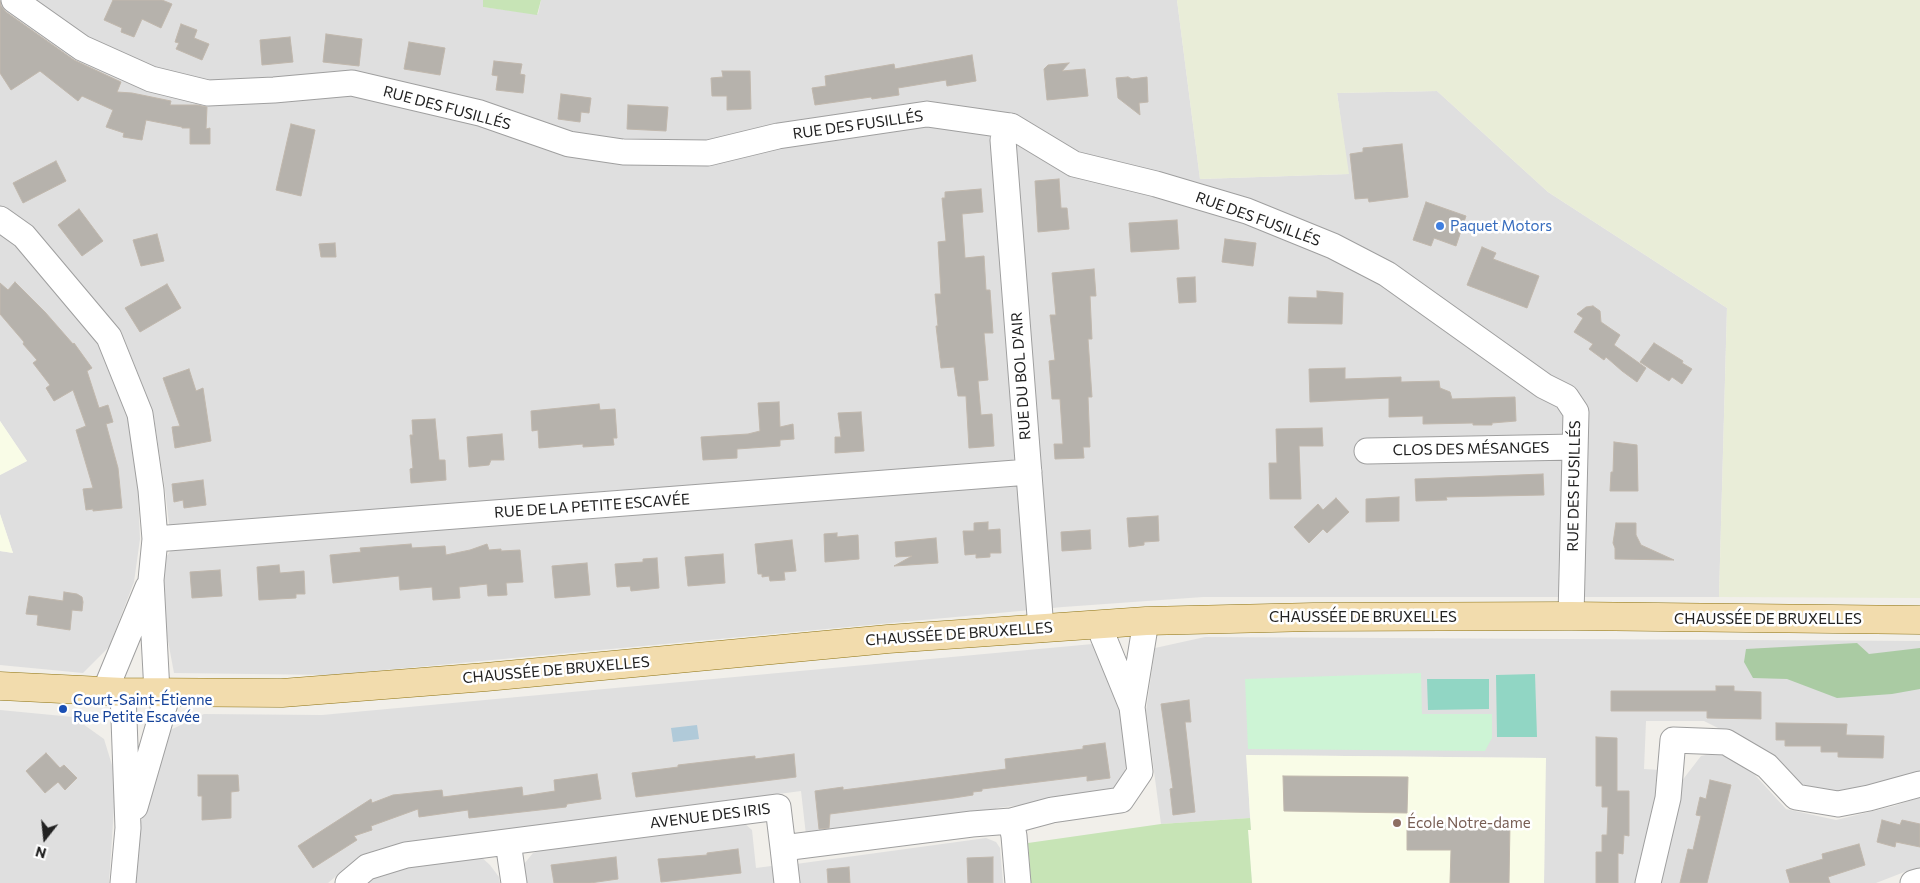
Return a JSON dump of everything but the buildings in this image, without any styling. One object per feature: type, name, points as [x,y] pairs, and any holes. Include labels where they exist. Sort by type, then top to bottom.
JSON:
[{"type":"main road","name":"CHAUSSÉE DE BRUXELLES","points":[[0,686],[163,693],[282,693],[486,677],[888,639],[1146,621],[1312,617],[1571,616],[1920,620]]},
{"type":"street","name":"RUE DES FUSILLÉS","points":[[14,0],[82,48],[151,79],[208,93],[274,90],[352,83],[480,113],[569,144],[623,152],[708,153],[778,136],[927,114],[1010,126],[1074,164],[1156,184],[1247,211],[1333,246],[1387,274],[1544,386],[1566,396],[1576,412],[1571,616]]},
{"type":"street","name":"RUE DU BOL D'AIR","points":[[1010,126],[1003,140],[1041,629]]},
{"type":"street","points":[[0,219],[24,236],[109,336],[140,414],[151,490],[155,539],[150,580],[114,691],[128,828]]},
{"type":"street","name":"CLOS DES MÉSANGES","points":[[1367,451],[1576,447]]},
{"type":"street","name":"RUE DE LA PETITE ESCAVÉE","points":[[155,539],[1029,472]]},
{"type":"street","points":[[123,883],[128,828],[163,693],[150,580]]},
{"type":"street","points":[[1132,707],[1146,621]]},
{"type":"street","points":[[787,883],[783,848],[1011,821],[1052,810],[1121,800],[1140,772],[1132,707],[1098,624]]},
{"type":"street","points":[[1648,883],[1668,798],[1673,740],[1726,742],[1767,766],[1796,797],[1838,804],[1869,798],[1920,784]]},
{"type":"street","name":"AVENUE DES IRIS","points":[[348,883],[367,867],[406,856],[778,807],[783,848]]},
{"type":"street","points":[[1011,821],[1018,883]]},
{"type":"street","points":[[508,842],[514,883]]},
{"type":"street","points":[[1913,883],[1920,880]]},
{"type":"shaded area","points":[[0,0],[483,0],[483,7],[538,14],[541,0],[1177,0],[1200,179],[1348,174],[1337,93],[1437,91],[1548,192],[1727,308],[1719,597],[1203,597],[1063,607],[331,675],[174,673],[165,625],[161,564],[172,549],[153,412],[121,331],[30,231],[0,208]]},
{"type":"shaded area","points":[[1177,0],[1920,0],[1920,598],[1719,597],[1727,308],[1548,192],[1437,91],[1337,93],[1349,174],[1200,179]]},
{"type":"shaded area","points":[[0,233],[18,247],[98,343],[128,419],[138,492],[140,539],[134,582],[109,647],[83,673],[0,665],[0,551],[13,553],[0,514],[0,475],[27,461],[0,421]]},
{"type":"shaded area","points":[[0,421],[27,461],[0,475]]},
{"type":"shaded area","points":[[0,514],[13,553],[0,551]]},
{"type":"shaded area","points":[[1205,637],[1920,641],[1920,773],[1890,782],[1836,793],[1800,786],[1726,732],[1704,721],[1646,721],[1644,769],[1660,770],[1659,799],[1637,883],[1544,883],[1545,758],[1247,755],[1250,818],[1161,824],[1146,711],[1155,648]]},
{"type":"shaded area","points":[[1093,644],[1121,707],[1127,761],[1123,782],[1103,795],[997,808],[993,813],[806,835],[801,791],[403,844],[353,862],[328,883],[135,883],[138,836],[150,780],[164,733],[204,714],[322,715]]},
{"type":"shaded area","points":[[0,710],[73,717],[104,739],[116,778],[109,883],[0,883]]},
{"type":"shaded area","points":[[1720,752],[1755,775],[1786,809],[1836,820],[1894,806],[1920,797],[1920,869],[1907,871],[1876,883],[1655,883],[1681,782],[1701,756]]},
{"type":"shaded area","name":"École Notre-dame","points":[[1246,755],[1546,758],[1544,883],[1252,883],[1248,830],[1251,829]]},
{"type":"shaded area","points":[[744,823],[752,830],[756,868],[779,865],[781,883],[527,883],[524,864],[533,853],[550,848]]},
{"type":"shaded area","points":[[986,838],[996,842],[1000,848],[1003,883],[798,883],[796,864]]},
{"type":"shaded area","points":[[479,855],[499,877],[500,883],[364,883],[369,879],[408,865]]},
{"type":"green space","points":[[483,0],[541,0],[537,15],[483,7]]},
{"type":"green space","points":[[1857,643],[1869,654],[1920,648],[1920,689],[1892,694],[1837,698],[1787,679],[1753,678],[1744,662],[1746,649]]},
{"type":"green space","points":[[1421,673],[1422,714],[1492,714],[1492,738],[1485,751],[1248,749],[1245,679]]},
{"type":"green space","points":[[1535,674],[1537,737],[1497,737],[1496,675]]},
{"type":"green space","points":[[1427,679],[1489,679],[1489,709],[1428,710]]},
{"type":"green space","points":[[1250,818],[1251,830],[1248,830],[1252,883],[1031,883],[1028,843],[1161,824]]},
{"type":"water","points":[[697,725],[699,739],[673,742],[671,728]]},
{"type":"place","name":"Paquet Motors","points":[[1440,226]]},
{"type":"place","name":"Court-Saint-Étienne Rue Petite Escavée","points":[[63,709]]},
{"type":"place","name":"École Notre-dame","points":[[1397,823]]}]
